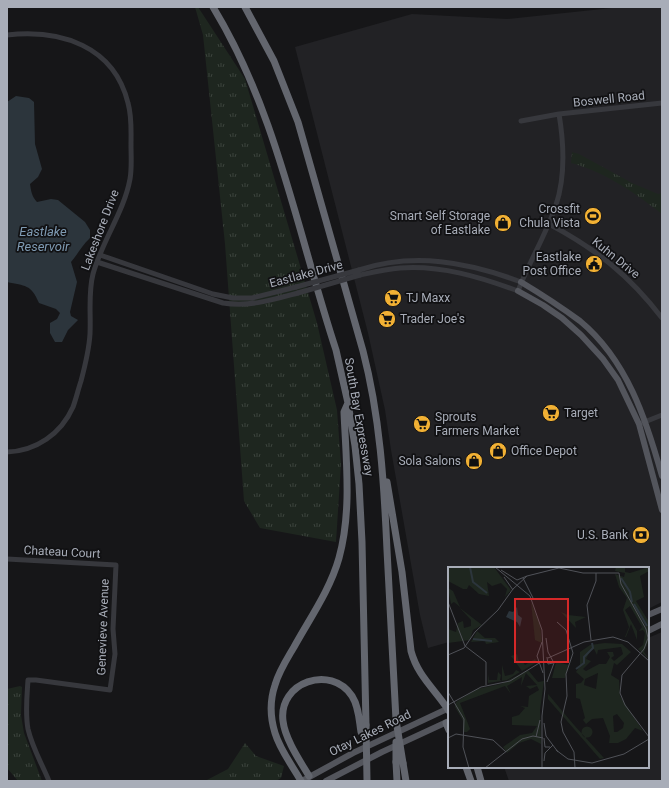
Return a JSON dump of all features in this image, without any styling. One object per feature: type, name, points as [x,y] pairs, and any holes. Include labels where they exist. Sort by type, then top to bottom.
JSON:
[{"type":"highway","name":"South Bay Expressway","points":[[212,7],[248,73],[271,131],[336,350],[348,403],[356,453],[361,516],[367,780]]},
{"type":"highway","name":"South Bay Expressway","points":[[245,7],[274,61],[299,127],[364,351],[371,385],[378,424],[385,514],[396,720],[400,763]]},
{"type":"highway","points":[[301,781],[279,744],[275,733],[272,716],[272,696],[279,674],[325,593],[339,557],[344,534],[347,476],[344,412],[348,403]]},
{"type":"highway","points":[[378,424],[402,572],[411,651],[414,662],[422,677],[448,708]]},
{"type":"highway","points":[[309,776],[296,755],[284,728],[283,709],[286,701],[295,688],[305,682],[317,679],[330,680],[341,685],[347,690],[354,700],[357,708],[367,772]]},
{"type":"highway","points":[[397,781],[400,763]]},
{"type":"highway","points":[[400,763],[406,781]]},
{"type":"highway","points":[[466,768],[471,781]]},
{"type":"highway","points":[[477,768],[481,781]]},
{"type":"main road","points":[[521,282],[581,322],[608,351],[628,382],[646,421],[662,476]]},
{"type":"main road","points":[[518,291],[562,318],[581,335],[603,359],[618,380],[639,424],[662,510]]},
{"type":"main road","points":[[649,615],[662,609]]},
{"type":"main road","points":[[649,630],[662,624]]},
{"type":"main road","name":"Otay Lakes Road","points":[[301,781],[353,752],[448,709]]},
{"type":"main road","name":"Otay Lakes Road","points":[[326,781],[382,752],[447,722]]},
{"type":"street","name":"Lakeshore Drive","points":[[7,35],[48,34],[78,42],[91,50],[103,60],[118,78],[128,103],[131,123],[131,178],[122,207],[97,262],[91,282],[89,347],[85,367],[73,406],[66,420],[57,431],[45,441],[29,448],[15,452],[7,452]]},
{"type":"street","name":"Boswell Road","points":[[521,121],[559,114],[662,103]]},
{"type":"street","points":[[518,291],[549,224],[558,198],[563,167],[563,139],[559,114]]},
{"type":"street","name":"Kuhn Drive","points":[[549,224],[575,238],[610,263],[635,286],[662,318]]},
{"type":"street","name":"Eastlake Drive","points":[[100,255],[213,294],[227,297],[252,298],[297,290]]},
{"type":"street","name":"Eastlake Drive","points":[[97,262],[223,303],[239,305],[256,304],[391,262],[415,260],[441,261],[469,266],[496,273],[521,282]]},
{"type":"street","name":"Eastlake Drive","points":[[360,272],[400,268],[447,270],[476,276],[518,291]]},
{"type":"street","points":[[639,424],[662,415]]},
{"type":"street","name":"Chateau Court","points":[[7,559],[116,565]]},
{"type":"street","name":"Genevieve Avenue","points":[[49,781],[28,730],[28,680],[110,690],[115,654],[113,630],[116,565]]},
{"type":"shaded area","points":[[621,7],[662,7],[662,602],[649,608],[649,567],[448,567],[448,642],[428,648],[420,615],[385,410],[368,333],[295,47],[412,14],[507,19]]},
{"type":"shaded area","points":[[662,632],[662,781],[509,781],[504,768],[649,768],[649,638]]},
{"type":"green space","points":[[195,7],[198,7],[245,79],[317,323],[337,410],[341,464],[336,542],[260,528],[244,501],[225,244],[203,35]]},
{"type":"green space","points":[[572,152],[579,154],[632,183],[658,194],[662,193],[662,214],[619,184],[596,172],[571,163]]},
{"type":"green space","points":[[20,686],[22,687],[21,715],[24,733],[42,781],[18,781],[7,768],[7,689]]},
{"type":"green space","points":[[245,743],[256,756],[284,766],[281,778],[276,781],[205,781],[228,769]]},
{"type":"water","name":"Eastlake Reservoir","points":[[16,96],[29,98],[34,102],[35,144],[42,169],[38,177],[30,184],[34,198],[37,202],[51,199],[58,200],[85,222],[90,230],[90,238],[71,262],[77,282],[70,312],[71,316],[78,320],[68,330],[62,342],[55,342],[50,333],[50,323],[57,319],[60,313],[56,309],[39,303],[33,292],[27,287],[7,282],[7,102]]},
{"type":"place","name":"Crossfit Chula Vista","points":[[593,216]]},
{"type":"place","name":"Smart Self Storage of Eastlake","points":[[503,223]]},
{"type":"place","name":"Eastlake Post Office","points":[[594,264]]},
{"type":"place","name":"TJ Maxx","points":[[393,298]]},
{"type":"place","name":"Trader Joe's","points":[[387,319]]},
{"type":"place","name":"Target","points":[[551,413]]},
{"type":"place","name":"Sprouts Farmers Market","points":[[422,424]]},
{"type":"place","name":"Office Depot","points":[[498,451]]},
{"type":"place","name":"Sola Salons","points":[[474,461]]},
{"type":"place","name":"U.S. Bank","points":[[641,535]]}]
